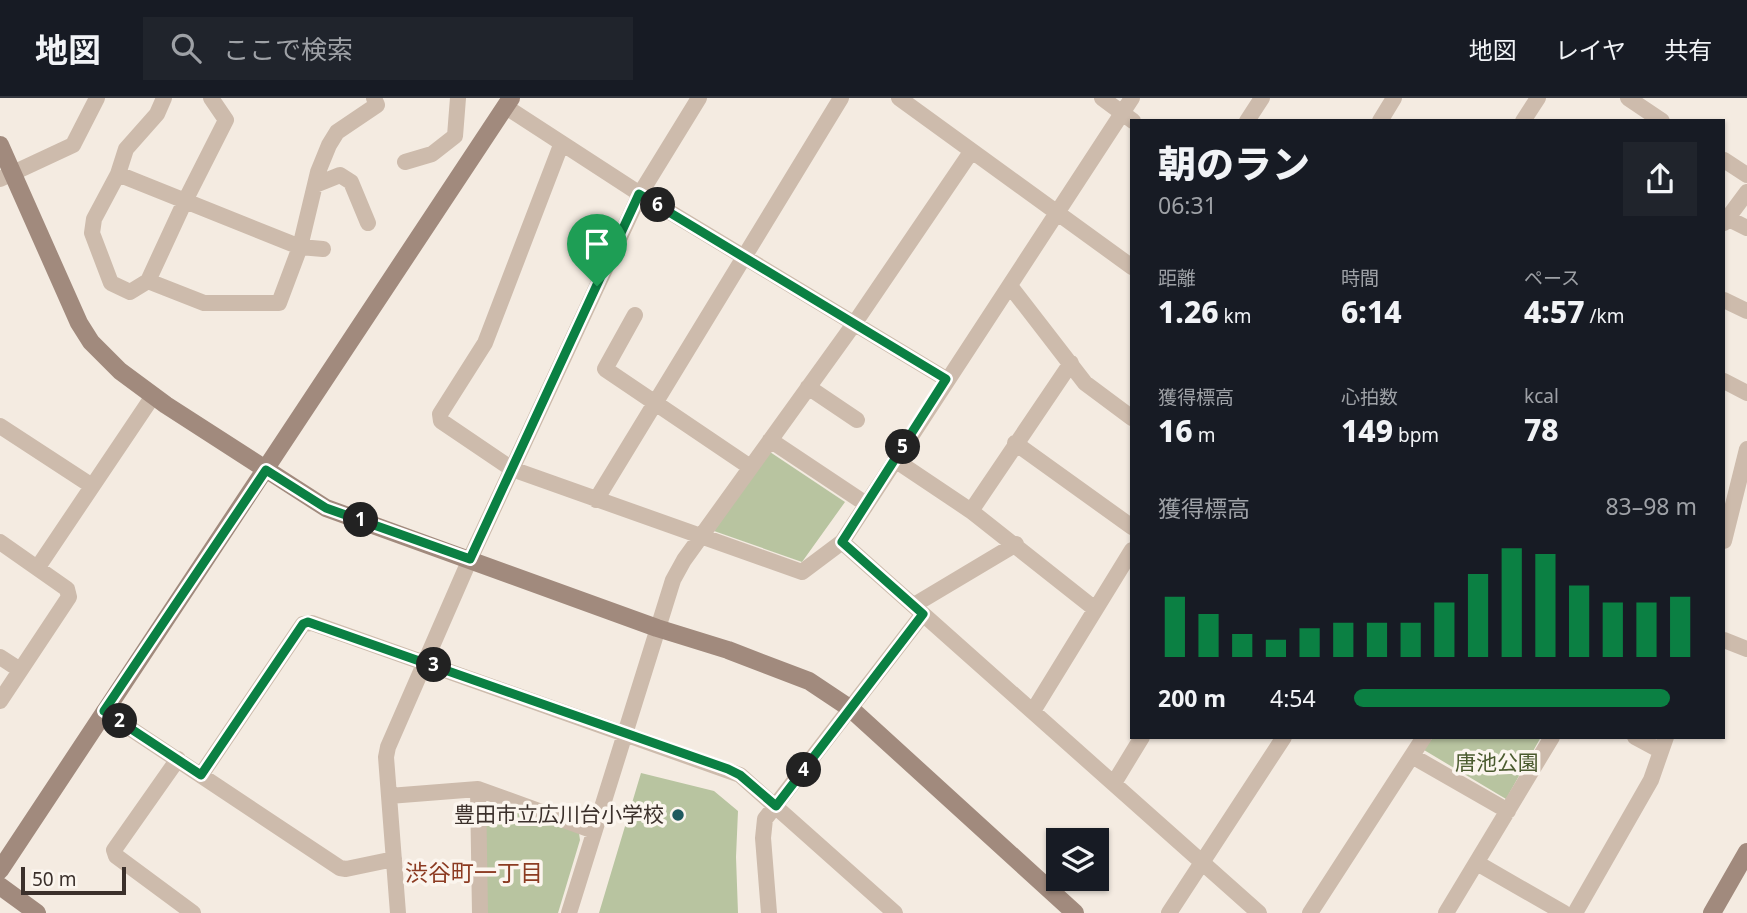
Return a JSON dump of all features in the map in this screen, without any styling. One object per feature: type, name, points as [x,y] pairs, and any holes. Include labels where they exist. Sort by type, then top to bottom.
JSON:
[{"type":"street","points":[[6,177],[74,145],[97,98]]},
{"type":"street","points":[[164,98],[157,114],[127,149],[118,174],[94,219],[92,238],[111,283],[130,292],[148,281],[226,120],[211,98]]},
{"type":"street","points":[[148,281],[204,303],[279,303],[300,247],[322,160],[337,132],[377,105],[374,98]]},
{"type":"street","points":[[405,162],[432,154],[455,136],[458,98]]},
{"type":"street","points":[[398,913],[387,747],[470,559],[639,194],[699,98]]},
{"type":"street","points":[[596,500],[841,98]]},
{"type":"street","points":[[899,98],[1130,266]]},
{"type":"street","points":[[1102,98],[1127,117]]},
{"type":"street","points":[[561,145],[485,343],[440,414],[441,421],[512,469],[802,572],[842,542],[946,379],[1058,213],[1127,117],[1132,98]]},
{"type":"street","points":[[1248,119],[1262,98]]},
{"type":"street","points":[[1381,119],[1394,98]]},
{"type":"street","points":[[1524,119],[1538,98]]},
{"type":"street","points":[[1628,98],[1659,119]]},
{"type":"street","points":[[0,870],[509,102],[561,145],[946,379]]},
{"type":"street","points":[[0,145],[6,177],[79,323],[100,353],[153,396],[326,508],[809,681],[851,709],[1075,913]]},
{"type":"street","points":[[569,913],[673,580],[684,560],[854,324],[971,152]]},
{"type":"street","points":[[1725,161],[1747,175]]},
{"type":"street","points":[[118,174],[300,247],[323,249]]},
{"type":"street","points":[[315,185],[340,175],[347,178],[368,223]]},
{"type":"street","points":[[1747,192],[1726,220],[1747,228]]},
{"type":"street","points":[[1010,286],[1085,383],[1130,417]]},
{"type":"street","points":[[1725,300],[1747,311]]},
{"type":"street","points":[[635,315],[605,369],[750,467]]},
{"type":"street","points":[[971,510],[1071,363]]},
{"type":"street","points":[[1725,382],[1747,393]]},
{"type":"street","points":[[808,387],[857,420]]},
{"type":"street","points":[[38,567],[153,396]]},
{"type":"street","points":[[0,426],[92,486]]},
{"type":"street","points":[[770,440],[866,504]]},
{"type":"street","points":[[1015,443],[1130,526]]},
{"type":"street","points":[[1725,532],[1728,505],[1747,449]]},
{"type":"street","points":[[895,460],[971,510],[1095,609]]},
{"type":"street","points":[[0,542],[67,589],[69,597],[0,701]]},
{"type":"street","points":[[842,542],[1259,913]]},
{"type":"street","points":[[769,913],[765,819],[851,709],[919,609],[1016,544]]},
{"type":"street","points":[[1033,711],[1130,553]]},
{"type":"street","points":[[201,775],[303,624],[312,623],[740,775],[895,913]]},
{"type":"street","points":[[1725,640],[1747,649]]},
{"type":"street","points":[[0,657],[20,670]]},
{"type":"street","points":[[104,711],[340,868],[394,859]]},
{"type":"street","points":[[1114,783],[1141,739]]},
{"type":"street","points":[[1169,913],[1283,739]]},
{"type":"street","points":[[1310,913],[1423,739]]},
{"type":"street","points":[[1446,913],[1551,739]]},
{"type":"street","points":[[1575,913],[1651,780],[1663,744],[1643,739]]},
{"type":"street","points":[[1412,756],[1508,811]]},
{"type":"street","points":[[178,759],[114,850],[116,856],[193,913]]},
{"type":"street","points":[[389,796],[478,789],[594,831]]},
{"type":"street","points":[[478,789],[480,913]]},
{"type":"street","points":[[1712,913],[1747,852]]},
{"type":"street","points":[[1477,863],[1564,913]]},
{"type":"street","points":[[0,886],[37,913]]},
{"type":"green space","points":[[770,452],[845,502],[802,562],[714,531]]},
{"type":"green space","name":"唐池公園","points":[[1432,739],[1540,739],[1506,799],[1424,750]]},
{"type":"green space","name":"豊田市立広川台小学校","points":[[641,773],[714,791],[738,811],[738,913],[599,913]]},
{"type":"green space","points":[[493,802],[579,833],[580,840],[558,913],[486,913],[483,807]]},
{"type":"place","name":"豊田市立広川台小学校","points":[[678,815]]},
{"type":"district","name":"渋谷町一丁目","points":[[474,873]]},
{"type":"route","points":[[639,194],[946,379],[842,542],[923,614],[776,806],[740,775],[728,769],[308,622],[303,624],[201,775],[104,711],[266,470],[326,508],[470,559],[597,286],[639,194]]}]
